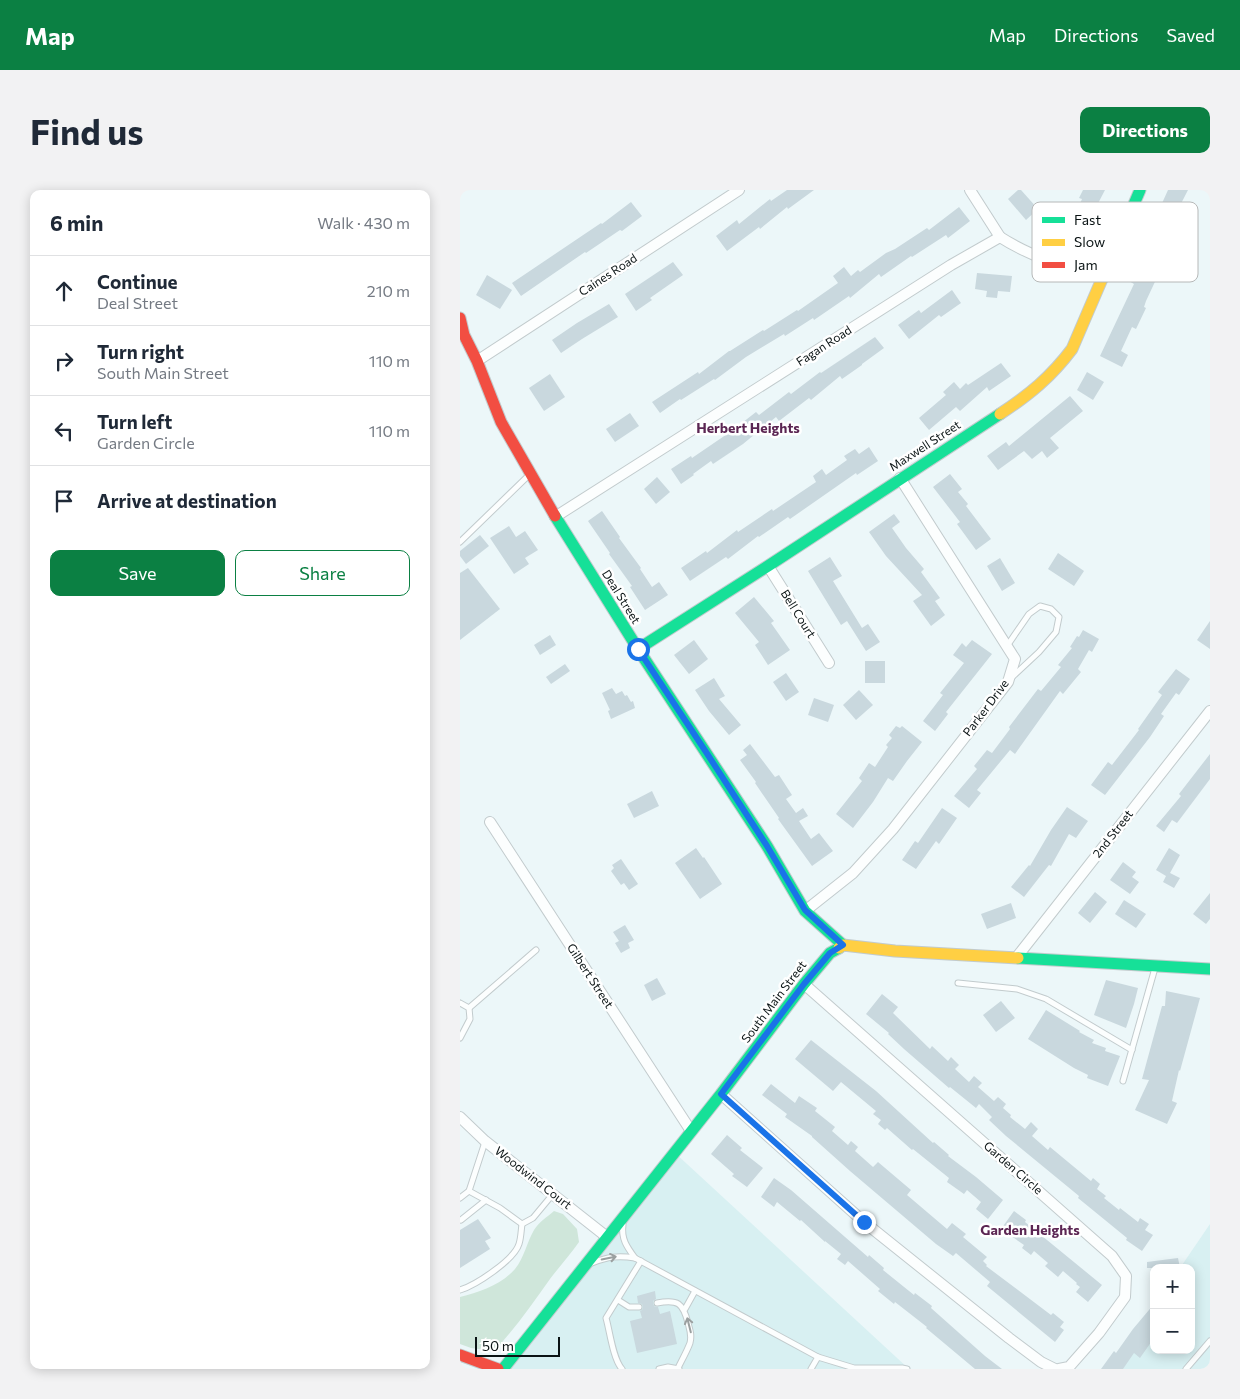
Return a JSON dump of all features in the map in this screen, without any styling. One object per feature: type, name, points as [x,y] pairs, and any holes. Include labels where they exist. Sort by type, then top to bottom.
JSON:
[{"type":"street","name":"Caines Road","points":[[477,361],[739,190]]},
{"type":"street","points":[[970,190],[1000,237],[1032,253]]},
{"type":"street","name":"Maxwell Street","points":[[1135,202],[1140,190]]},
{"type":"street","name":"Fagan Road","points":[[555,517],[951,265],[1000,237]]},
{"type":"street","name":"Maxwell Street","points":[[638,649],[1025,398],[1061,365],[1072,349],[1101,282]]},
{"type":"street","name":"Deal Street","points":[[460,318],[462,336],[477,361],[501,422],[555,517],[638,649],[722,775],[805,910],[843,945]]},
{"type":"street","name":"Parker Drive","points":[[805,910],[853,873],[893,829],[1008,682],[1015,660],[900,478]]},
{"type":"street","name":"Bell Court","points":[[768,566],[829,663]]},
{"type":"street","name":"2nd Street","points":[[1016,958],[1210,711]]},
{"type":"street","name":"Gilbert Street","points":[[490,822],[691,1131]]},
{"type":"street","points":[[843,945],[895,951],[1210,969]]},
{"type":"street","name":"South Main Street","points":[[503,1369],[721,1094],[804,984],[830,953],[843,945]]},
{"type":"street","name":"Garden Circle","points":[[804,984],[1112,1256],[1126,1276],[1125,1297],[1099,1332],[1069,1367],[1059,1369]]},
{"type":"street","points":[[721,1094],[864,1222],[1009,1338],[1041,1362],[1055,1369]]},
{"type":"street","name":"Woodwind Court","points":[[460,1117],[485,1141],[607,1236]]},
{"type":"street","points":[[460,1355],[498,1369]]},
{"type":"lane","points":[[460,542],[531,474]]},
{"type":"lane","points":[[1006,647],[1029,614],[1040,606],[1051,609],[1059,617],[1056,632],[1039,652],[1008,682]]},
{"type":"lane","points":[[469,1008],[536,950]]},
{"type":"lane","points":[[1123,1081],[1156,966]]},
{"type":"lane","points":[[958,984],[1017,989],[1046,999],[1132,1050]]},
{"type":"lane","points":[[460,1003],[469,1008]]},
{"type":"lane","points":[[460,1038],[470,1019],[469,1008]]},
{"type":"lane","points":[[460,1198],[469,1191],[485,1141]]},
{"type":"lane","points":[[469,1191],[500,1208],[522,1224]]},
{"type":"lane","points":[[522,1224],[533,1218],[553,1194]]},
{"type":"lane","points":[[461,1220],[486,1200]]},
{"type":"lane","points":[[624,1214],[623,1239],[635,1258]]},
{"type":"lane","points":[[460,1290],[482,1280],[503,1265],[519,1246],[522,1224]]},
{"type":"lane","points":[[584,1265],[607,1257],[635,1258],[818,1357],[854,1368],[907,1369]]},
{"type":"lane","points":[[622,1369],[616,1358],[606,1318],[641,1261]]},
{"type":"lane","points":[[659,1369],[668,1367],[679,1369],[690,1343],[691,1335],[685,1308],[695,1291]]},
{"type":"lane","points":[[618,1300],[629,1308],[639,1307]]},
{"type":"lane","points":[[657,1303],[669,1301],[685,1308]]},
{"type":"lane","points":[[1186,1369],[1210,1341]]},
{"type":"lane","points":[[811,1369],[818,1357]]},
{"type":"shaded area","points":[[674,1152],[909,1369],[503,1369]]},
{"type":"shaded area","points":[[1210,1224],[1210,1369],[1110,1369],[1150,1312],[1150,1354],[1195,1354],[1195,1264],[1183,1264]]},
{"type":"green space","points":[[554,1211],[563,1214],[577,1229],[579,1242],[494,1351],[471,1348],[460,1344],[460,1297],[490,1287],[509,1275],[521,1260],[536,1227]]},
{"type":"building","points":[[787,190],[814,190],[788,209],[787,207],[760,229],[759,227],[727,251],[716,236],[737,220],[739,224],[770,199],[771,201]]},
{"type":"building","points":[[1018,190],[1021,190],[1032,202],[1032,214],[1026,220],[1008,199]]},
{"type":"building","points":[[1083,190],[1105,190],[1099,202],[1081,202],[1082,199],[1079,198]]},
{"type":"building","points":[[1168,190],[1188,190],[1182,202],[1163,202]]},
{"type":"building","points":[[631,202],[642,216],[521,296],[512,283],[602,224]]},
{"type":"building","points":[[959,207],[970,221],[948,238],[946,235],[881,277],[879,274],[850,298],[849,296],[814,320],[813,318],[746,357],[715,380],[680,399],[660,413],[652,402],[698,372],[699,374],[729,351],[798,311],[838,283],[833,276],[844,267],[851,276],[858,270],[860,272],[886,253],[927,228],[929,230]]},
{"type":"building","points":[[673,262],[683,275],[650,298],[652,300],[636,311],[625,294]]},
{"type":"building","points":[[977,273],[1012,276],[1010,292],[998,291],[997,298],[986,297],[987,291],[975,289]]},
{"type":"building","points":[[487,275],[512,290],[500,309],[476,295]]},
{"type":"building","points":[[1131,282],[1155,282],[1136,329],[1132,327],[1121,351],[1128,355],[1122,367],[1100,356],[1134,284]]},
{"type":"building","points":[[952,290],[961,303],[941,317],[939,315],[909,339],[898,325],[919,310],[921,313]]},
{"type":"building","points":[[609,304],[618,317],[561,353],[552,340]]},
{"type":"building","points":[[875,337],[884,348],[862,365],[842,379],[840,376],[811,400],[809,398],[779,421],[776,417],[743,444],[713,464],[711,461],[681,484],[671,469],[691,456],[692,458],[756,412],[759,415],[789,392],[791,394],[820,372]]},
{"type":"building","points":[[1001,363],[1011,376],[989,391],[987,387],[960,411],[956,407],[929,430],[919,418],[946,395],[943,392],[954,382],[960,389],[966,383],[968,385]]},
{"type":"building","points":[[1087,372],[1104,382],[1093,400],[1077,390]]},
{"type":"building","points":[[550,374],[565,397],[544,411],[529,388]]},
{"type":"building","points":[[1070,396],[1083,411],[1050,438],[1059,448],[1047,458],[1042,451],[1032,459],[1024,451],[998,470],[987,456],[1006,442],[1009,446]]},
{"type":"building","points":[[630,413],[639,426],[615,442],[606,429]]},
{"type":"building","points":[[869,447],[878,461],[857,475],[856,473],[790,519],[788,517],[758,536],[728,559],[726,557],[690,581],[681,568],[706,551],[707,553],[737,530],[738,532],[772,509],[773,511],[816,482],[813,476],[822,469],[826,475],[847,460],[844,456],[855,449],[859,454]]},
{"type":"building","points":[[950,474],[962,489],[958,492],[968,504],[966,506],[991,539],[976,550],[957,524],[960,522],[933,487]]},
{"type":"building","points":[[657,477],[670,492],[656,504],[644,489]]},
{"type":"building","points":[[602,511],[652,587],[659,582],[668,595],[645,610],[630,587],[632,586],[588,521]]},
{"type":"building","points":[[894,514],[900,522],[892,528],[924,569],[921,572],[940,598],[935,601],[945,615],[931,626],[913,601],[922,595],[886,556],[869,532]]},
{"type":"building","points":[[509,526],[516,537],[525,531],[538,550],[525,558],[529,564],[514,574],[490,538]]},
{"type":"building","points":[[480,535],[489,546],[466,564],[460,556],[460,551]]},
{"type":"building","points":[[1058,553],[1084,571],[1074,586],[1048,569]]},
{"type":"building","points":[[830,557],[842,576],[833,581],[862,628],[868,624],[880,642],[866,651],[847,621],[841,625],[808,571]]},
{"type":"building","points":[[1000,558],[1015,583],[1002,591],[987,566]]},
{"type":"building","points":[[468,568],[500,609],[460,640],[460,573]]},
{"type":"building","points":[[754,597],[774,621],[771,623],[790,650],[768,665],[755,645],[759,642],[735,613]]},
{"type":"building","points":[[1210,621],[1210,649],[1197,640]]},
{"type":"building","points":[[1083,630],[1099,639],[1092,652],[1089,650],[1078,669],[1081,672],[1063,694],[1060,691],[1015,754],[1010,750],[977,790],[981,793],[969,808],[954,796],[977,769],[974,766],[987,750],[992,753],[1038,689],[1041,691],[1061,667],[1058,665],[1072,648],[1070,647]]},
{"type":"building","points":[[550,635],[556,645],[540,655],[534,645]]},
{"type":"building","points":[[694,640],[708,659],[689,674],[674,655]]},
{"type":"building","points":[[972,640],[992,654],[946,712],[948,714],[935,731],[923,721],[943,695],[940,693],[964,663],[953,655],[962,643],[966,647]]},
{"type":"building","points":[[865,661],[885,661],[885,683],[865,683]]},
{"type":"building","points":[[565,664],[570,671],[551,684],[546,677]]},
{"type":"building","points":[[1176,669],[1190,679],[1179,695],[1176,693],[1161,714],[1164,716],[1150,737],[1105,795],[1091,785],[1108,762],[1112,765],[1139,730],[1162,695],[1158,692]]},
{"type":"building","points":[[786,673],[799,692],[786,701],[773,682]]},
{"type":"building","points":[[714,678],[725,696],[719,699],[741,725],[729,735],[695,690]]},
{"type":"building","points":[[612,688],[616,694],[622,691],[625,696],[627,695],[631,702],[633,701],[635,708],[611,719],[608,711],[610,710],[602,693]]},
{"type":"building","points":[[859,690],[873,705],[856,720],[843,705]]},
{"type":"building","points":[[814,698],[834,705],[828,722],[808,715]]},
{"type":"building","points":[[896,726],[900,728],[902,726],[922,742],[893,781],[888,778],[853,828],[836,814],[862,781],[859,778],[869,763],[875,767],[888,747],[886,745],[892,738],[889,735]]},
{"type":"building","points":[[750,744],[775,777],[779,775],[792,795],[786,799],[796,813],[803,808],[808,816],[799,821],[811,839],[819,833],[833,851],[812,866],[778,819],[756,782],[740,760],[747,755],[743,750]]},
{"type":"building","points":[[1210,754],[1210,779],[1177,823],[1172,820],[1164,832],[1156,826],[1181,796],[1179,794]]},
{"type":"building","points":[[652,791],[659,806],[634,818],[627,804]]},
{"type":"building","points":[[1067,807],[1088,821],[1076,838],[1069,834],[1051,866],[1049,865],[1024,897],[1011,887],[1030,866]]},
{"type":"building","points":[[942,808],[957,818],[939,844],[936,841],[916,869],[902,860],[915,841],[918,843]]},
{"type":"building","points":[[696,848],[722,884],[700,899],[675,863]]},
{"type":"building","points":[[1169,848],[1180,855],[1170,873],[1180,878],[1174,888],[1163,882],[1166,876],[1156,870]]},
{"type":"building","points":[[621,859],[638,884],[629,890],[624,883],[621,885],[611,871],[614,868],[612,865]]},
{"type":"building","points":[[1123,862],[1136,872],[1132,877],[1139,882],[1130,894],[1110,880]]},
{"type":"building","points":[[1095,892],[1107,902],[1090,923],[1078,913]]},
{"type":"building","points":[[1210,893],[1210,919],[1206,924],[1193,914]]},
{"type":"building","points":[[1124,900],[1146,914],[1136,928],[1115,914]]},
{"type":"building","points":[[1011,903],[1016,918],[987,929],[981,914]]},
{"type":"building","points":[[625,925],[634,940],[628,943],[630,948],[621,953],[615,943],[619,941],[613,932]]},
{"type":"building","points":[[657,978],[666,994],[652,1001],[644,985]]},
{"type":"building","points":[[1106,980],[1138,988],[1126,1028],[1094,1015]]},
{"type":"building","points":[[1166,991],[1200,998],[1172,1101],[1177,1103],[1167,1124],[1135,1110],[1149,1080],[1142,1079],[1162,1006],[1165,1006]]},
{"type":"building","points":[[882,994],[898,1007],[893,1013],[930,1049],[932,1046],[948,1061],[951,1057],[959,1065],[955,1069],[969,1082],[974,1076],[982,1083],[978,1087],[994,1101],[998,1097],[1006,1104],[1003,1108],[1011,1115],[1010,1117],[1025,1129],[1031,1122],[1038,1129],[1032,1136],[1048,1150],[1050,1147],[1091,1181],[1093,1178],[1100,1184],[1097,1189],[1106,1196],[1104,1198],[1119,1210],[1120,1208],[1138,1222],[1140,1218],[1149,1224],[1145,1230],[1153,1235],[1142,1251],[1126,1240],[1127,1238],[1078,1198],[1079,1196],[1006,1136],[989,1120],[992,1117],[979,1104],[976,1108],[949,1088],[866,1014]]},
{"type":"building","points":[[1001,1001],[1015,1018],[996,1032],[983,1015]]},
{"type":"building","points":[[1046,1010],[1094,1040],[1092,1043],[1106,1048],[1105,1051],[1120,1056],[1108,1086],[1087,1078],[1088,1075],[1028,1039]]},
{"type":"building","points":[[811,1040],[876,1091],[948,1156],[1003,1200],[988,1219],[976,1209],[981,1202],[967,1190],[964,1194],[947,1182],[949,1178],[887,1128],[885,1130],[878,1124],[881,1120],[873,1114],[876,1111],[841,1082],[833,1091],[795,1059]]},
{"type":"building","points":[[771,1084],[795,1103],[799,1096],[817,1108],[815,1111],[835,1127],[832,1131],[848,1145],[851,1141],[858,1147],[855,1151],[873,1167],[878,1162],[911,1190],[907,1195],[947,1229],[952,1223],[966,1234],[963,1237],[987,1257],[983,1261],[986,1266],[1051,1315],[1053,1313],[1064,1322],[1060,1327],[1064,1330],[1055,1342],[987,1286],[990,1282],[956,1253],[953,1256],[936,1244],[812,1136],[785,1117],[787,1114],[762,1095]]},
{"type":"building","points":[[727,1135],[742,1148],[740,1150],[763,1168],[747,1187],[732,1176],[734,1174],[711,1154]]},
{"type":"building","points":[[774,1178],[791,1190],[868,1257],[869,1255],[884,1268],[883,1270],[914,1295],[915,1293],[932,1306],[931,1308],[1002,1369],[975,1369],[927,1327],[878,1291],[880,1289],[848,1261],[845,1265],[837,1259],[841,1254],[801,1220],[777,1202],[774,1207],[761,1197]]},
{"type":"building","points":[[1014,1211],[1102,1285],[1088,1302],[1076,1292],[1080,1287],[1077,1283],[1063,1271],[1058,1277],[1045,1266],[1048,1263],[1034,1251],[1031,1255],[1022,1248],[1024,1245],[1001,1229]]},
{"type":"building","points":[[478,1219],[491,1238],[485,1241],[490,1249],[460,1268],[460,1230]]},
{"type":"building","points":[[1178,1258],[1179,1264],[1150,1264],[1150,1268],[1147,1268],[1147,1262]]},
{"type":"building","points":[[655,1291],[656,1299],[653,1301],[653,1304],[655,1307],[658,1307],[660,1314],[670,1311],[677,1344],[637,1353],[630,1321],[642,1318],[640,1311],[643,1307],[642,1304],[638,1303],[637,1296]]},
{"type":"building","points":[[1150,1309],[1150,1344],[1140,1358],[1134,1353],[1123,1369],[1101,1369],[1114,1351],[1116,1353]]},
{"type":"traffic: fast","points":[[1135,202],[1140,190]]},
{"type":"traffic: fast","points":[[638,649],[1000,414]]},
{"type":"traffic: fast","points":[[555,516],[638,649],[767,846],[805,911],[843,945]]},
{"type":"traffic: fast","points":[[503,1369],[721,1094],[804,984],[830,953],[839,948]]},
{"type":"traffic: fast","points":[[1018,958],[1210,969]]},
{"type":"traffic: slow","points":[[1000,414],[1039,385],[1072,349],[1101,282]]},
{"type":"traffic: slow","points":[[839,948],[843,945],[895,951],[1018,958]]},
{"type":"traffic: jam","points":[[460,318],[464,335],[477,361],[501,422],[555,516]]},
{"type":"traffic: jam","points":[[460,1355],[498,1369]]},
{"type":"district","name":"Herbert Heights","points":[[748,428]]},
{"type":"district","name":"Garden Heights","points":[[1030,1230]]},
{"type":"route","points":[[638,649],[767,846],[805,910],[843,945],[830,953],[804,984],[721,1094],[864,1222]]}]
